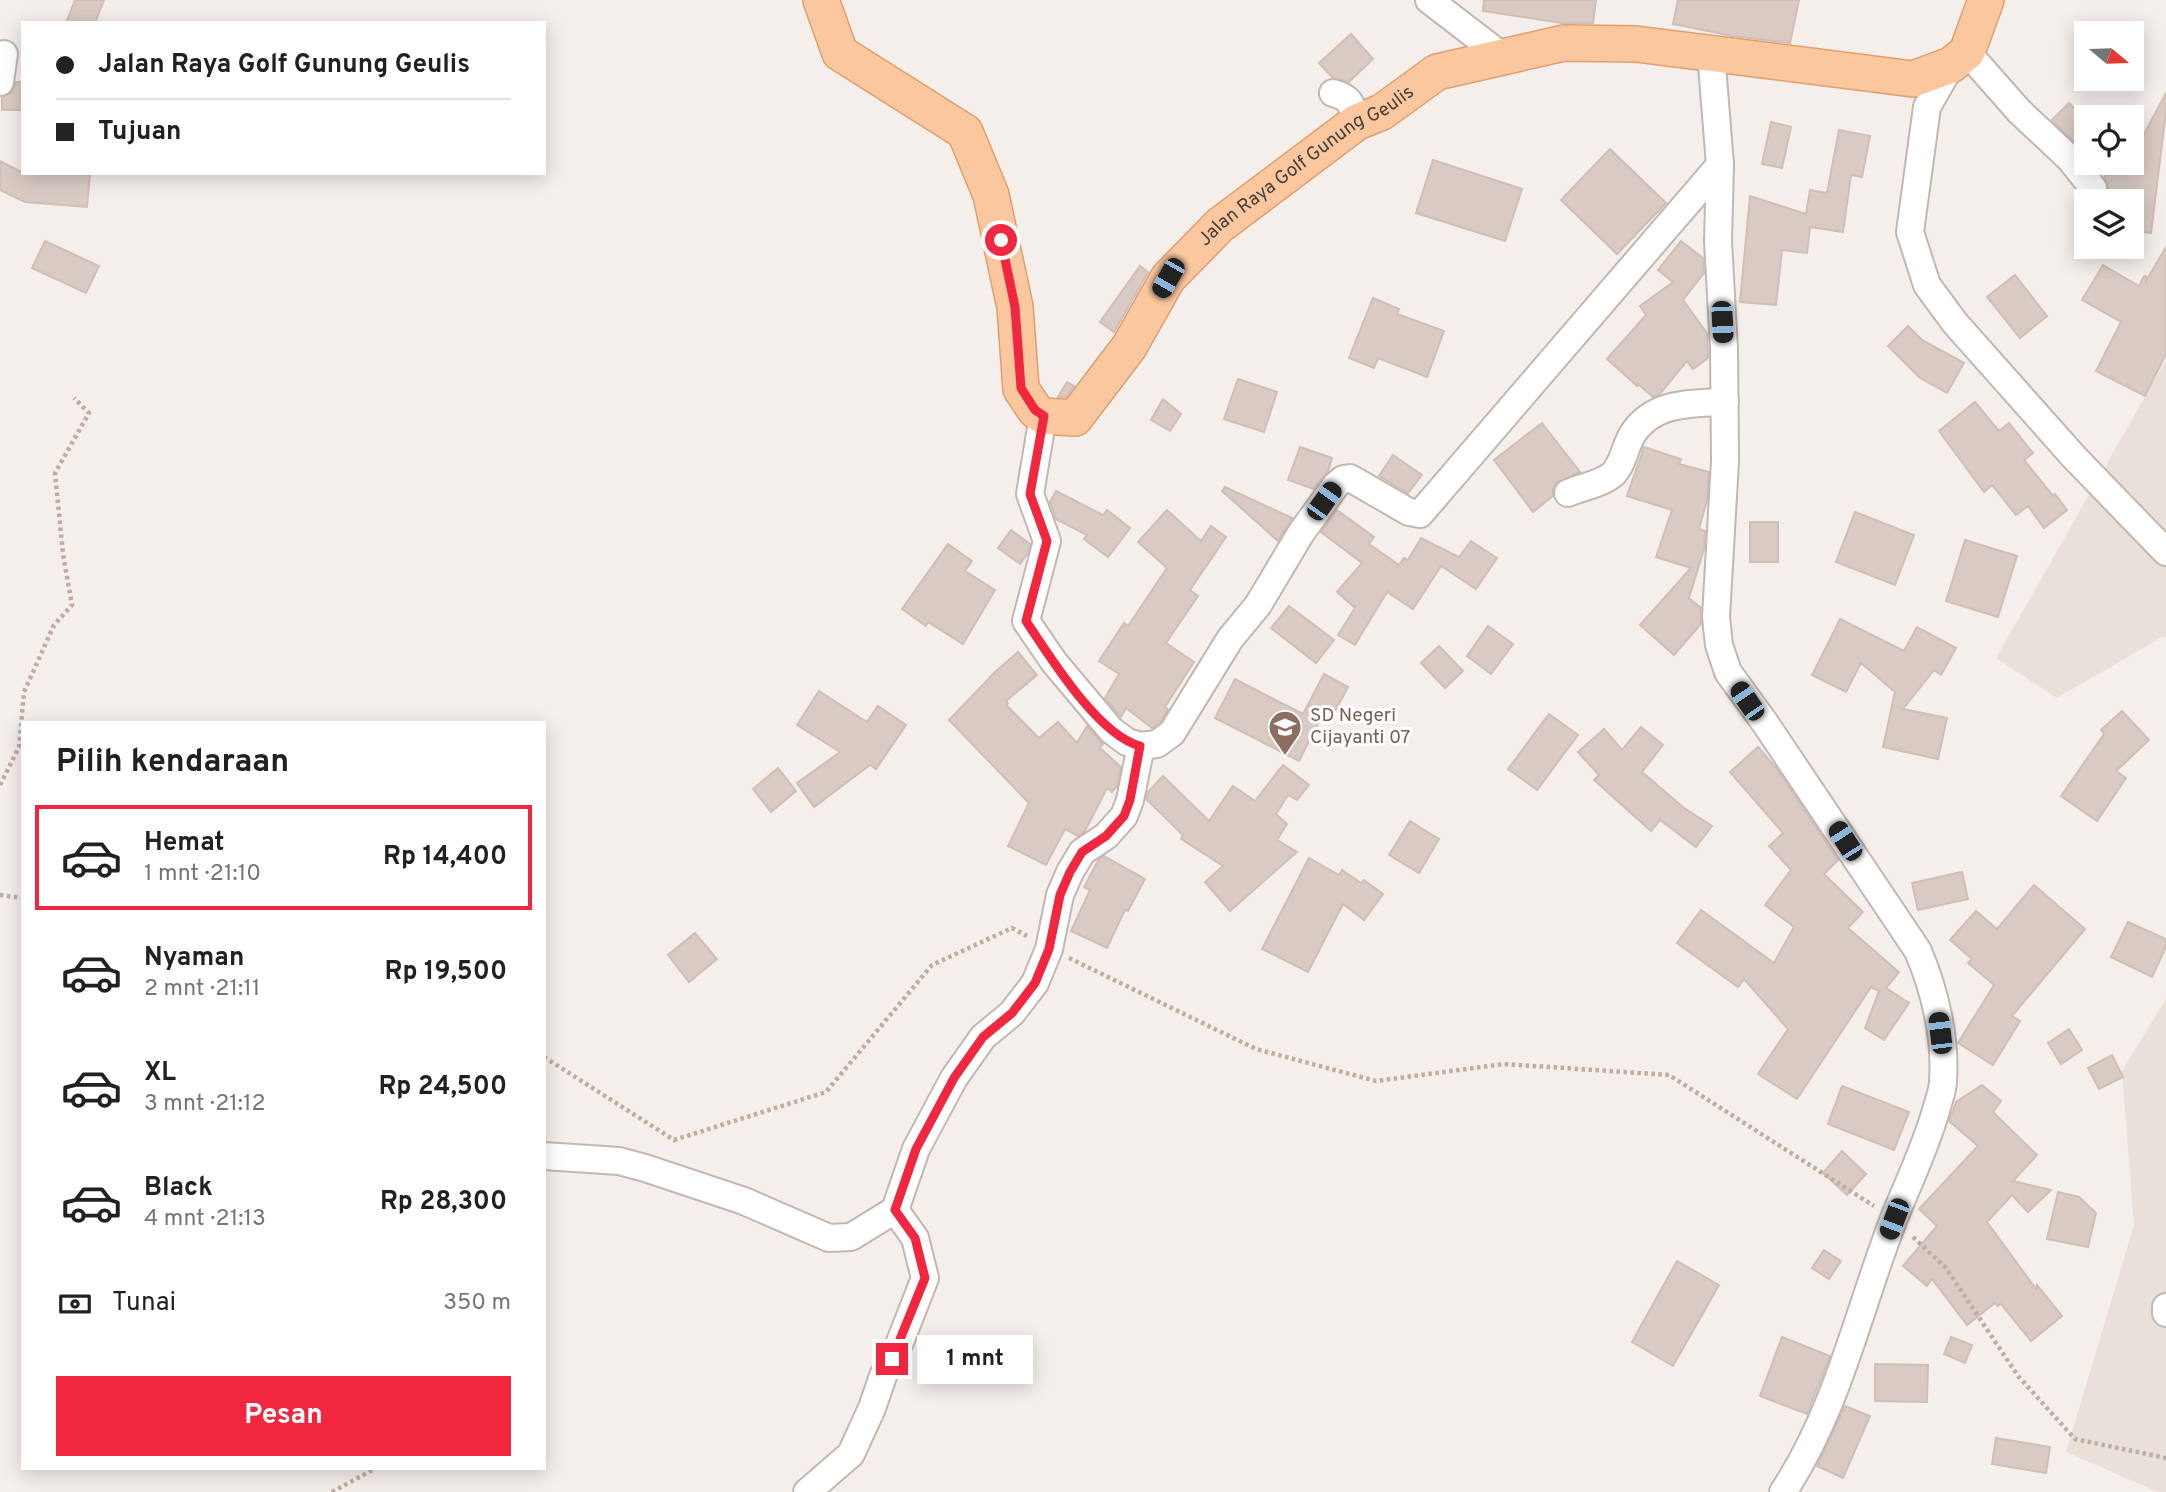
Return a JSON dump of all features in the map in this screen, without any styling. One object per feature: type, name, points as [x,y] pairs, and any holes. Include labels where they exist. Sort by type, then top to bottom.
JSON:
[{"type":"main road","points":[[1959,58],[1986,0]]},
{"type":"main road","points":[[829,5],[840,53],[965,132],[991,195],[1015,307],[1021,388],[1035,410],[1044,416]]},
{"type":"main road","name":"Jalan Raya Golf Gunung Geulis","points":[[1044,416],[1076,418],[1129,346],[1168,278],[1220,225],[1357,122],[1382,112],[1437,72],[1564,43],[1636,44],[1913,79],[1959,58]]},
{"type":"street","points":[[1429,0],[1502,56]]},
{"type":"street","points":[[1711,53],[1720,165],[1718,241],[1725,402],[1725,461],[1716,617],[1719,645],[1728,673],[1765,723],[1918,951],[1928,976],[1937,1012],[1942,1055],[1943,1083],[1918,1164],[1894,1219],[1826,1411],[1801,1464],[1783,1492]]},
{"type":"street","points":[[0,82],[9,55]]},
{"type":"street","points":[[2093,188],[2068,158],[1959,58],[1927,107],[1910,232],[1927,285],[1955,323],[2074,457],[2166,552]]},
{"type":"street","points":[[1333,93],[1344,96],[1350,102],[1357,122]]},
{"type":"street","points":[[1044,416],[1030,494],[1047,541],[1026,621],[1084,701],[1111,730],[1128,742],[1140,746],[1157,744],[1172,733],[1230,639],[1258,605],[1301,533],[1336,485],[1342,479],[1349,478],[1409,513],[1420,514],[1720,165]]},
{"type":"street","points":[[1568,493],[1615,473],[1632,435],[1649,415],[1684,403],[1725,402]]},
{"type":"street","points":[[546,1156],[618,1161],[645,1168],[744,1201],[829,1238],[850,1237],[895,1210],[916,1149],[954,1078],[983,1037],[1012,1013],[1035,983],[1049,949],[1060,895],[1070,872],[1082,852],[1106,836],[1124,816],[1130,800],[1140,746]]},
{"type":"street","points":[[807,1492],[851,1454],[925,1278],[915,1238],[895,1210]]},
{"type":"street","points":[[2166,1307],[2166,1313]]},
{"type":"path","points":[[21,721],[24,692],[54,625],[72,605],[63,554],[55,473],[89,413],[74,398]]},
{"type":"path","points":[[0,785],[19,747],[21,725]]},
{"type":"path","points":[[0,895],[21,898]]},
{"type":"path","points":[[546,1058],[674,1140],[826,1092],[932,965],[1012,928],[1049,949],[1256,1049],[1376,1081],[1504,1064],[1669,1075],[1894,1219],[1946,1268],[2018,1376],[2075,1439],[2166,1458]]},
{"type":"path","points":[[332,1492],[372,1470]]},
{"type":"shaded area","points":[[2166,360],[2166,638],[2164,636],[2057,698],[1996,658]]},
{"type":"shaded area","points":[[2166,999],[2166,1492],[2158,1492],[2066,1452],[2134,1225],[2122,1071]]},
{"type":"building","points":[[75,0],[104,0],[96,21],[67,21]]},
{"type":"building","points":[[1484,0],[1596,0],[1593,23],[1562,23],[1483,11]]},
{"type":"building","points":[[1678,0],[1799,0],[1790,43],[1732,36],[1673,24]]},
{"type":"building","points":[[1351,34],[1373,59],[1349,82],[1333,78],[1319,63]]},
{"type":"building","points":[[16,82],[21,82],[21,110],[2,110],[2,97],[12,92]]},
{"type":"building","points":[[2166,93],[2151,233],[2144,232],[2144,189],[2108,189],[2105,178],[2105,175],[2144,175],[2144,134]]},
{"type":"building","points":[[2069,103],[2074,108],[2074,142],[2052,120]]},
{"type":"building","points":[[1771,122],[1791,127],[1782,168],[1762,164]]},
{"type":"building","points":[[1839,130],[1870,136],[1862,177],[1851,175],[1843,232],[1810,227],[1807,253],[1782,250],[1776,305],[1740,302],[1750,196],[1806,214],[1810,190],[1827,193]]},
{"type":"building","points":[[1610,149],[1666,203],[1617,254],[1561,200]]},
{"type":"building","points":[[1433,160],[1522,189],[1505,241],[1416,213]]},
{"type":"building","points":[[0,161],[21,172],[21,175],[90,175],[87,207],[25,202],[0,190]]},
{"type":"building","points":[[45,241],[99,266],[86,293],[32,268]]},
{"type":"building","points":[[1681,241],[1703,258],[1704,273],[1683,300],[1707,333],[1708,358],[1693,369],[1687,361],[1659,395],[1653,397],[1607,359],[1646,315],[1640,306],[1673,282],[1658,270]]},
{"type":"building","points":[[2166,247],[2166,354],[2145,396],[2096,371],[2121,322],[2082,300],[2103,265],[2139,286],[2144,276],[2146,281]]},
{"type":"building","points":[[1140,266],[1148,272],[1114,332],[1100,322]]},
{"type":"building","points":[[2015,275],[2047,316],[2020,338],[1987,297]]},
{"type":"building","points":[[1373,298],[1399,309],[1397,314],[1444,331],[1427,377],[1378,358],[1374,368],[1349,358]]},
{"type":"building","points":[[1908,326],[1922,340],[1964,363],[1947,393],[1920,378],[1888,346]]},
{"type":"building","points":[[1238,379],[1277,392],[1264,432],[1224,419]]},
{"type":"building","points":[[1067,382],[1074,386],[1066,397],[1058,397]]},
{"type":"building","points":[[1163,399],[1181,414],[1170,431],[1151,420]]},
{"type":"building","points":[[1975,402],[1999,431],[2009,423],[2033,453],[2024,460],[2067,510],[2044,528],[2028,506],[2016,515],[1992,485],[1984,492],[1939,431]]},
{"type":"building","points":[[1542,423],[1580,472],[1556,483],[1553,496],[1533,512],[1494,460]]},
{"type":"building","points":[[1300,447],[1332,458],[1328,471],[1314,489],[1288,480]]},
{"type":"building","points":[[1644,447],[1681,459],[1679,464],[1709,472],[1707,500],[1699,529],[1705,531],[1704,549],[1689,598],[1701,608],[1701,624],[1674,655],[1640,625],[1691,568],[1656,557],[1672,510],[1627,496]]},
{"type":"building","points":[[1393,455],[1422,475],[1408,493],[1379,476]]},
{"type":"building","points":[[1225,487],[1292,518],[1278,541],[1222,491]]},
{"type":"building","points":[[1056,491],[1103,515],[1107,510],[1130,528],[1108,557],[1084,539],[1087,535],[1056,519],[1050,502]]},
{"type":"building","points":[[1167,510],[1201,541],[1211,526],[1226,537],[1190,590],[1198,596],[1166,643],[1194,662],[1165,707],[1168,710],[1152,728],[1126,708],[1121,717],[1105,698],[1119,674],[1099,661],[1124,623],[1128,626],[1167,568],[1138,542]]},
{"type":"building","points":[[1337,510],[1374,537],[1369,544],[1399,565],[1404,558],[1408,560],[1421,538],[1459,557],[1471,541],[1497,558],[1476,589],[1441,566],[1413,609],[1387,592],[1355,645],[1338,635],[1355,608],[1337,592],[1362,563],[1321,532]]},
{"type":"building","points":[[1855,512],[1914,535],[1895,585],[1836,562]]},
{"type":"building","points":[[1750,522],[1778,522],[1778,562],[1750,562]]},
{"type":"building","points":[[1011,530],[1030,544],[1020,564],[998,548]]},
{"type":"building","points":[[1965,540],[2017,556],[1998,617],[1946,601]]},
{"type":"building","points":[[948,544],[972,561],[965,571],[995,590],[963,644],[928,622],[926,626],[902,609]]},
{"type":"building","points":[[1289,606],[1334,640],[1316,663],[1271,628]]},
{"type":"building","points":[[1840,619],[1904,651],[1917,627],[1956,648],[1941,675],[1934,670],[1903,709],[1947,718],[1938,759],[1883,747],[1895,692],[1861,663],[1846,692],[1812,675]]},
{"type":"building","points":[[1488,626],[1513,644],[1491,674],[1467,656]]},
{"type":"building","points":[[1439,646],[1463,671],[1445,688],[1421,663]]},
{"type":"building","points":[[1018,652],[1037,675],[1006,701],[1006,705],[1039,738],[1058,722],[1077,743],[1087,726],[1103,744],[1100,748],[1121,767],[1117,786],[1112,792],[1107,788],[1085,831],[1078,836],[1065,829],[1046,865],[1008,846],[1029,803],[949,720]]},
{"type":"building","points":[[1324,674],[1348,687],[1333,715],[1325,710],[1299,761],[1215,718],[1235,679],[1303,714]]},
{"type":"building","points":[[819,691],[867,722],[878,706],[906,725],[876,769],[870,765],[814,807],[797,783],[840,752],[797,725]]},
{"type":"building","points":[[2122,711],[2149,740],[2116,771],[2126,778],[2097,821],[2061,796],[2104,734],[2101,730]]},
{"type":"building","points":[[1549,714],[1578,735],[1537,790],[1508,769]]},
{"type":"building","points":[[1641,727],[1663,745],[1642,772],[1684,808],[1712,826],[1696,847],[1660,820],[1651,831],[1594,780],[1599,775],[1578,752],[1604,729],[1622,750]]},
{"type":"building","points":[[1758,747],[1777,769],[1838,860],[1824,874],[1863,912],[1848,928],[1899,972],[1886,988],[1909,1003],[1884,1040],[1865,1028],[1879,991],[1871,987],[1797,1099],[1758,1074],[1788,1029],[1744,979],[1738,987],[1677,943],[1701,910],[1774,963],[1794,927],[1765,905],[1791,870],[1769,846],[1783,833],[1730,772]]},
{"type":"building","points":[[1283,765],[1309,785],[1297,800],[1288,795],[1276,814],[1287,824],[1277,840],[1297,852],[1230,911],[1205,882],[1223,866],[1181,839],[1183,835],[1146,799],[1148,792],[1163,776],[1209,821],[1233,786],[1255,801]]},
{"type":"building","points":[[778,768],[796,791],[771,812],[753,789]]},
{"type":"building","points":[[1410,821],[1439,839],[1419,873],[1389,855]]},
{"type":"building","points":[[1104,856],[1145,879],[1128,911],[1125,910],[1107,948],[1071,931],[1090,890],[1084,887],[1099,859]]},
{"type":"building","points":[[1309,858],[1339,875],[1342,870],[1361,883],[1364,880],[1383,894],[1364,920],[1343,904],[1308,972],[1262,949]]},
{"type":"building","points":[[1962,872],[1968,899],[1918,910],[1912,883]]},
{"type":"building","points":[[2034,885],[2085,929],[2012,1016],[2020,1021],[1993,1065],[1958,1043],[1994,985],[1968,963],[1972,959],[1950,940],[1976,911],[1997,929]]},
{"type":"building","points":[[2128,922],[2166,939],[2166,947],[2152,977],[2111,957]]},
{"type":"building","points":[[695,933],[717,959],[689,982],[668,955]]},
{"type":"building","points":[[2069,1029],[2082,1050],[2061,1064],[2048,1043]]},
{"type":"building","points":[[2112,1055],[2123,1077],[2099,1089],[2088,1068]]},
{"type":"building","points":[[1982,1085],[2001,1101],[1993,1112],[2037,1155],[2013,1181],[2051,1190],[2028,1212],[2012,1195],[1987,1222],[2036,1289],[2037,1285],[2062,1316],[2031,1341],[2001,1304],[1998,1306],[1995,1303],[1967,1325],[1932,1279],[1927,1286],[1903,1266],[1937,1226],[1919,1209],[1978,1146],[1949,1121],[1956,1102]]},
{"type":"building","points":[[1842,1086],[1909,1112],[1894,1150],[1828,1124]]},
{"type":"building","points":[[1842,1151],[1866,1174],[1847,1195],[1823,1173]]},
{"type":"building","points":[[2058,1192],[2079,1197],[2096,1213],[2088,1247],[2047,1239]]},
{"type":"building","points":[[1824,1250],[1841,1261],[1829,1279],[1812,1268]]},
{"type":"building","points":[[1677,1261],[1719,1285],[1673,1366],[1632,1342]]},
{"type":"building","points":[[1782,1337],[1830,1356],[1807,1414],[1760,1396]]},
{"type":"building","points":[[1951,1337],[1972,1345],[1965,1363],[1944,1354]]},
{"type":"building","points":[[1875,1364],[1928,1365],[1927,1402],[1875,1401]]},
{"type":"building","points":[[1845,1406],[1870,1416],[1843,1478],[1817,1466]]},
{"type":"building","points":[[1996,1438],[2050,1447],[2046,1473],[1992,1464]]},
{"type":"place","name":"SD Negeri Cijayanti 07","points":[[1285,757]]},
{"type":"route","points":[[892,1359],[925,1278],[915,1238],[895,1210],[916,1149],[954,1078],[983,1037],[1012,1013],[1035,983],[1049,949],[1060,895],[1070,872],[1082,852],[1106,836],[1124,816],[1130,800],[1140,746],[1128,742],[1111,730],[1084,701],[1026,621],[1047,541],[1030,494],[1044,416],[1035,410],[1021,388],[1015,307],[1001,240]]}]
